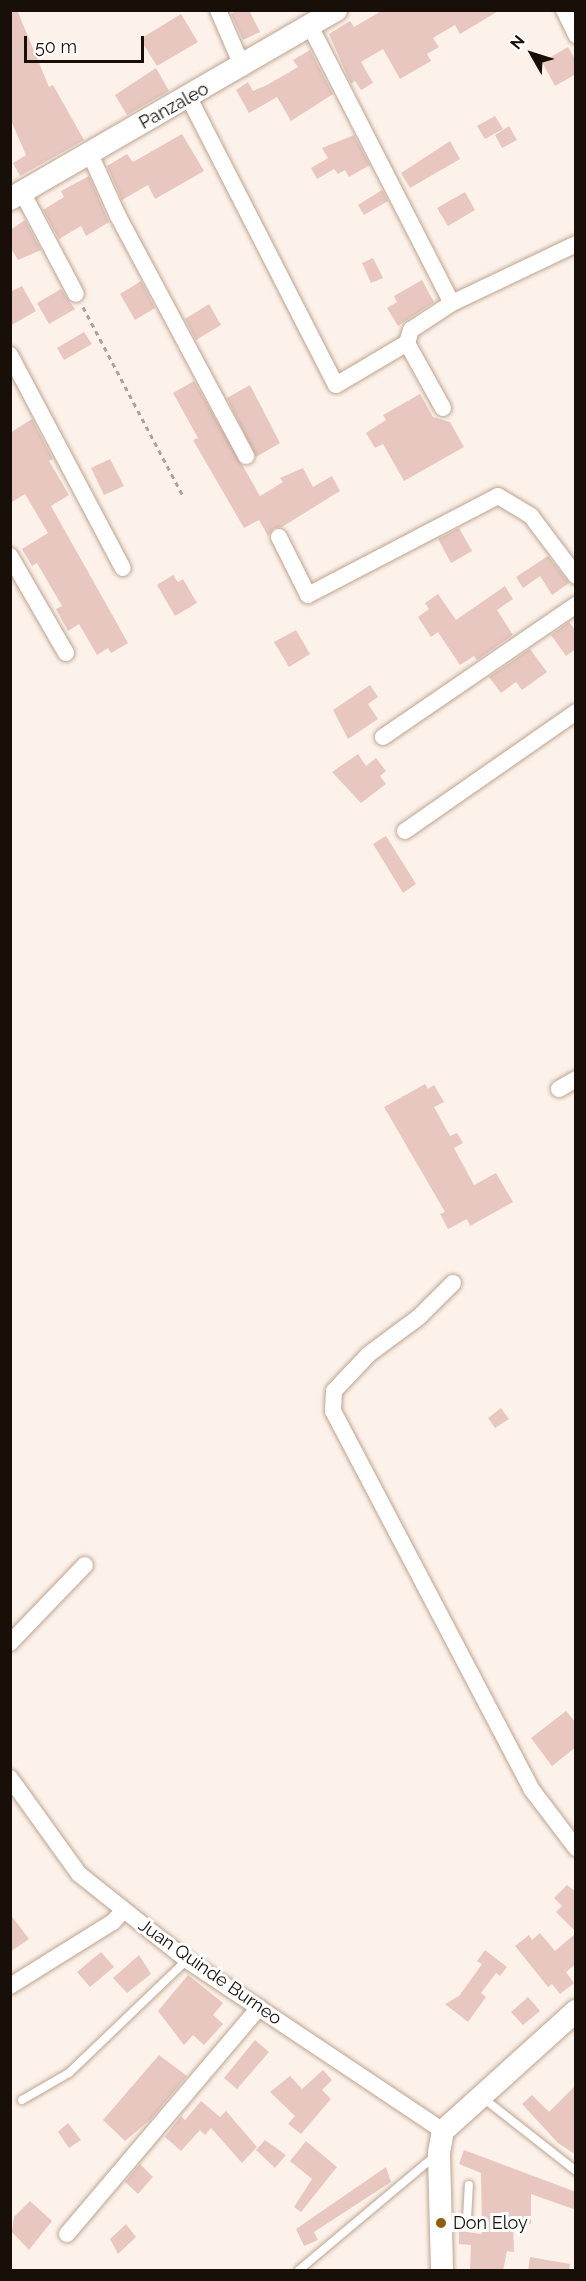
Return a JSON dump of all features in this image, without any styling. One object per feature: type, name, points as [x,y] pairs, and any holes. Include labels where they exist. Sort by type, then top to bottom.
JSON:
[{"type":"street","points":[[218,10],[243,68]]},
{"type":"street","name":"Panzaleo","points":[[16,196],[243,68],[336,10]]},
{"type":"street","points":[[564,10],[576,35]]},
{"type":"street","points":[[310,26],[452,303]]},
{"type":"street","points":[[189,98],[336,385],[407,343],[411,330],[452,303],[576,244]]},
{"type":"street","points":[[90,154],[118,216],[246,456]]},
{"type":"street","points":[[16,196],[76,294]]},
{"type":"street","points":[[407,343],[443,408]]},
{"type":"street","points":[[10,355],[123,568]]},
{"type":"street","points":[[279,537],[308,595],[498,496],[531,516],[576,576]]},
{"type":"street","points":[[10,556],[66,653]]},
{"type":"street","points":[[383,737],[576,605]]},
{"type":"street","points":[[405,831],[576,712]]},
{"type":"street","points":[[559,1089],[576,1079]]},
{"type":"street","points":[[453,1283],[419,1317],[362,1361],[334,1391],[333,1411],[532,1790],[576,1848]]},
{"type":"street","points":[[10,1643],[85,1565]]},
{"type":"street","name":"Juan Quinde Burneo","points":[[10,1778],[79,1874],[187,1960],[260,2008],[441,2142]]},
{"type":"street","points":[[10,1986],[113,1923],[123,1911]]},
{"type":"street","points":[[67,2234],[260,2008]]},
{"type":"street","points":[[442,2271],[441,2142],[479,2095],[576,2011]]},
{"type":"lane","points":[[22,2100],[69,2073],[187,1960]]},
{"type":"lane","points":[[479,2095],[576,2170]]},
{"type":"lane","points":[[299,2271],[441,2142]]},
{"type":"lane","points":[[441,2227],[467,2220],[469,2185]]},
{"type":"path","points":[[76,294],[183,496]]},
{"type":"building","points":[[10,10],[17,10],[49,87],[53,85],[84,140],[20,176],[13,163],[26,155],[10,118]]},
{"type":"building","points":[[238,10],[249,10],[260,32],[243,40],[231,14]]},
{"type":"building","points":[[383,10],[500,10],[460,34],[455,25],[433,38],[439,47],[427,54],[431,61],[400,79],[383,49],[361,62],[373,83],[361,90],[355,81],[351,84],[329,34],[350,21],[354,27]]},
{"type":"building","points":[[181,14],[198,42],[157,66],[140,39]]},
{"type":"building","points":[[568,47],[576,61],[576,74],[555,86],[542,62]]},
{"type":"building","points":[[310,50],[333,94],[291,121],[277,97],[249,113],[236,90],[248,82],[253,91],[267,85],[298,67],[293,60]]},
{"type":"building","points":[[156,68],[169,91],[127,115],[115,95]]},
{"type":"building","points":[[495,116],[503,129],[485,139],[477,126]]},
{"type":"building","points":[[509,126],[517,140],[502,148],[495,135]]},
{"type":"building","points":[[182,134],[204,171],[155,199],[148,185],[122,200],[107,166],[127,154],[133,162]]},
{"type":"building","points":[[354,135],[370,165],[349,177],[345,170],[338,174],[334,169],[317,179],[311,168],[328,158],[322,148]]},
{"type":"building","points":[[450,141],[460,159],[410,188],[401,173]]},
{"type":"building","points":[[89,176],[109,222],[86,236],[81,226],[59,239],[43,210],[64,197],[61,191]]},
{"type":"building","points":[[382,190],[388,201],[364,215],[358,205]]},
{"type":"building","points":[[465,192],[475,210],[448,226],[437,208]]},
{"type":"building","points":[[25,220],[41,250],[18,260],[10,247],[10,230]]},
{"type":"building","points":[[373,258],[383,278],[371,283],[362,263]]},
{"type":"building","points":[[422,280],[434,302],[398,326],[387,308],[397,302],[394,296]]},
{"type":"building","points":[[141,281],[155,308],[135,320],[120,294]]},
{"type":"building","points":[[22,286],[36,311],[10,326],[10,292]]},
{"type":"building","points":[[61,289],[75,309],[49,324],[37,303]]},
{"type":"building","points":[[209,304],[221,325],[196,340],[185,319]]},
{"type":"building","points":[[84,332],[92,344],[64,360],[57,348]]},
{"type":"building","points":[[194,381],[260,496],[283,482],[280,478],[303,468],[313,487],[332,476],[340,491],[282,527],[274,528],[268,536],[259,520],[244,528],[193,440],[198,438],[173,393]]},
{"type":"building","points":[[250,385],[280,443],[256,457],[227,398]]},
{"type":"building","points":[[420,394],[433,417],[450,422],[464,447],[404,481],[383,444],[375,448],[366,433],[386,420],[383,415]]},
{"type":"building","points":[[32,419],[53,459],[49,461],[69,495],[51,506],[128,643],[111,653],[108,648],[97,655],[79,624],[68,631],[56,609],[62,606],[37,563],[32,566],[22,549],[48,533],[25,494],[10,503],[10,433]]},
{"type":"building","points":[[110,459],[124,486],[104,495],[91,468]]},
{"type":"building","points":[[459,528],[472,551],[451,563],[438,539]]},
{"type":"building","points":[[548,556],[569,583],[552,595],[540,576],[523,588],[516,577]]},
{"type":"building","points":[[173,575],[178,582],[183,579],[197,603],[175,616],[157,585]]},
{"type":"building","points":[[505,586],[513,599],[497,610],[513,635],[477,660],[474,656],[460,665],[438,632],[431,637],[418,617],[429,609],[425,603],[438,594],[456,620]]},
{"type":"building","points":[[569,622],[576,631],[576,649],[566,656],[551,635]]},
{"type":"building","points":[[296,630],[310,654],[289,667],[274,642]]},
{"type":"building","points":[[530,649],[547,672],[522,690],[516,682],[501,693],[489,677]]},
{"type":"building","points":[[370,685],[378,697],[368,704],[378,719],[348,739],[333,710]]},
{"type":"building","points":[[358,754],[366,766],[376,758],[386,771],[380,776],[386,784],[361,803],[332,772]]},
{"type":"building","points":[[386,836],[416,884],[403,893],[373,844]]},
{"type":"building","points":[[425,1084],[428,1089],[434,1085],[444,1102],[434,1107],[450,1136],[457,1133],[463,1143],[454,1148],[474,1185],[496,1173],[513,1202],[470,1226],[467,1219],[448,1229],[440,1214],[445,1212],[384,1107]]},
{"type":"building","points":[[501,1408],[509,1419],[495,1428],[488,1418]]},
{"type":"building","points":[[566,1711],[576,1723],[576,1747],[552,1766],[531,1738]]},
{"type":"building","points":[[567,1885],[576,1892],[576,1932],[556,1912],[562,1906],[554,1898]]},
{"type":"building","points":[[10,1914],[29,1939],[10,1952]]},
{"type":"building","points":[[540,1933],[555,1951],[576,1933],[576,1964],[566,1972],[574,1983],[560,1994],[552,1984],[548,1987],[515,1946],[529,1935],[532,1940]]},
{"type":"building","points":[[485,1950],[507,1967],[500,1976],[496,1973],[481,1993],[486,1997],[468,2022],[445,2004],[459,1996],[482,1964],[477,1961]]},
{"type":"building","points":[[101,1952],[114,1967],[90,1987],[77,1972]]},
{"type":"building","points":[[139,1955],[151,1974],[127,1993],[113,1978]]},
{"type":"building","points":[[188,1975],[223,2003],[213,2015],[223,2024],[204,2045],[193,2035],[184,2045],[158,2011]]},
{"type":"building","points":[[528,1997],[540,2011],[523,2025],[511,2012]]},
{"type":"building","points":[[255,2040],[269,2052],[237,2089],[224,2078]]},
{"type":"building","points":[[159,2055],[187,2076],[151,2119],[125,2141],[103,2120]]},
{"type":"building","points":[[323,2070],[332,2080],[322,2090],[331,2099],[301,2134],[288,2124],[295,2116],[270,2092],[290,2076],[302,2089]]},
{"type":"building","points":[[576,2085],[576,2155],[558,2143],[522,2104],[532,2095],[549,2112]]},
{"type":"building","points":[[201,2101],[220,2117],[226,2111],[257,2147],[242,2163],[211,2128],[205,2135],[200,2130],[181,2151],[165,2137],[181,2116],[185,2120]]},
{"type":"building","points":[[68,2123],[81,2140],[69,2148],[58,2132]]},
{"type":"building","points":[[265,2140],[286,2155],[275,2168],[256,2150]]},
{"type":"building","points":[[306,2141],[337,2167],[301,2212],[294,2207],[312,2179],[290,2161]]},
{"type":"building","points":[[464,2150],[576,2192],[576,2210],[531,2194],[531,2224],[513,2224],[514,2252],[507,2251],[503,2271],[470,2271],[471,2245],[459,2244],[459,2231],[482,2234],[481,2173],[459,2164]]},
{"type":"building","points":[[140,2164],[153,2177],[138,2194],[125,2182]]},
{"type":"building","points":[[386,2167],[391,2182],[314,2232],[318,2240],[304,2246],[296,2229]]},
{"type":"building","points":[[30,2201],[52,2221],[29,2250],[12,2232],[14,2217]]},
{"type":"building","points":[[126,2224],[136,2237],[118,2254],[110,2239]]},
{"type":"building","points":[[530,2257],[570,2264],[569,2271],[528,2271]]},
{"type":"place","name":"Don Eloy","points":[[441,2223]]}]
